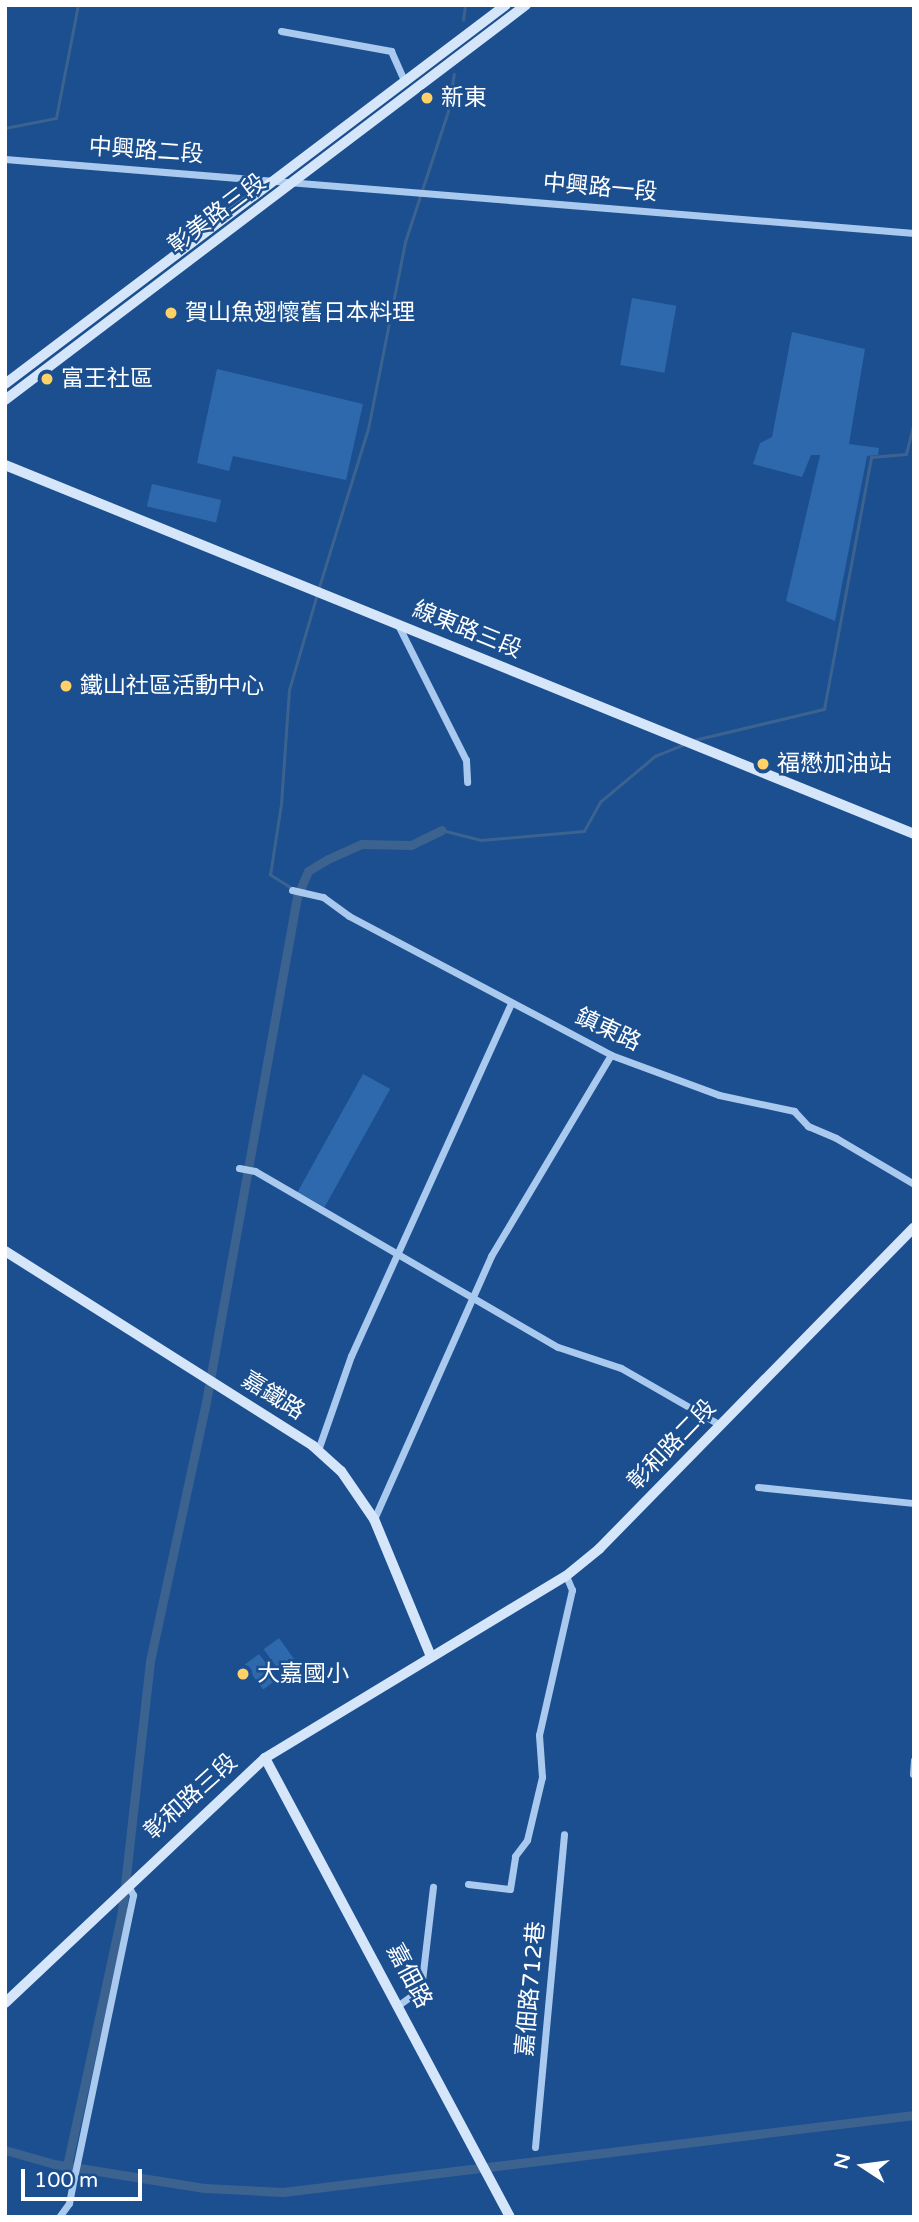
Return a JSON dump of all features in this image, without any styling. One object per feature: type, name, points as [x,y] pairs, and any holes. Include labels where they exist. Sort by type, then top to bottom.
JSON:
[{"type":"main road","name":"彰美路三段","points":[[5,400],[506,5]]},
{"type":"main road","name":"彰美路三段","points":[[5,384],[526,5]]},
{"type":"main road","name":"線東路三段","points":[[5,465],[914,834]]},
{"type":"main road","name":"彰和路二段","points":[[430,1654],[566,1576],[599,1549],[914,1227]]},
{"type":"main road","name":"嘉鐵路","points":[[5,1251],[318,1450],[363,1498],[430,1654]]},
{"type":"main road","name":"彰和路三段","points":[[5,2003],[128,1884],[265,1758],[430,1654]]},
{"type":"main road","name":"嘉佃路","points":[[265,1758],[400,2004],[510,2217]]},
{"type":"street","points":[[281,31],[391,51],[405,82]]},
{"type":"street","name":"中興路二段","points":[[5,159],[284,181]]},
{"type":"street","name":"中興路一段","points":[[284,181],[914,233]]},
{"type":"street","points":[[398,625],[466,760],[467,782]]},
{"type":"street","name":"鎮東路","points":[[292,890],[310,890],[511,1004],[611,1055],[719,1095],[794,1111],[808,1126],[836,1138],[914,1184]]},
{"type":"street","points":[[318,1450],[351,1356],[396,1251],[511,1004]]},
{"type":"street","points":[[374,1519],[491,1256],[611,1055]]},
{"type":"street","points":[[242,1168],[256,1171],[396,1251],[472,1301],[558,1347],[621,1368],[720,1425]]},
{"type":"street","points":[[758,1487],[914,1503]]},
{"type":"street","points":[[468,1884],[510,1889],[516,1856],[527,1840],[542,1777],[539,1735],[572,1590],[566,1576]]},
{"type":"street","points":[[913,1774],[914,1760]]},
{"type":"street","name":"嘉佃路712巷","points":[[535,2147],[564,1834]]},
{"type":"street","points":[[59,2217],[69,2203],[78,2161],[133,1895],[128,1884]]},
{"type":"street","points":[[400,2004],[421,1989],[433,1887]]},
{"type":"shaded area","points":[[632,298],[676,306],[665,373],[620,365]]},
{"type":"shaded area","points":[[792,332],[865,349],[849,444],[879,448],[878,455],[867,456],[835,621],[786,601],[820,455],[811,455],[802,477],[753,464],[760,443],[772,437]]},
{"type":"shaded area","points":[[217,369],[363,404],[346,480],[233,456],[229,471],[197,463]]},
{"type":"shaded area","points":[[152,484],[221,500],[216,522],[147,506]]},
{"type":"shaded area","points":[[363,1074],[390,1089],[325,1207],[298,1192]]},
{"type":"shaded area","points":[[279,1638],[298,1664],[282,1675],[264,1649]]},
{"type":"shaded area","points":[[259,1654],[278,1679],[263,1690],[245,1665]]},
{"type":"waterway","points":[[5,128],[56,118],[78,5]]},
{"type":"waterway","points":[[463,20],[465,5]]},
{"type":"waterway","points":[[319,587],[368,429],[405,242],[448,111],[454,74]]},
{"type":"waterway","points":[[694,740],[824,709],[871,457],[906,454],[914,422]]},
{"type":"waterway","points":[[291,888],[270,875],[281,804],[289,690],[317,594]]},
{"type":"waterway","points":[[442,830],[481,840],[584,831],[600,802],[655,756],[685,744]]},
{"type":"waterway","points":[[67,2166],[122,1911],[150,1661],[206,1402],[297,897],[308,871],[328,859],[362,844],[411,845],[442,830]]},
{"type":"waterway","points":[[5,2150],[54,2164],[204,2188],[283,2192],[914,2115]]},
{"type":"place","name":"新東","points":[[427,98]]},
{"type":"place","name":"賀山魚翅懷舊日本料理","points":[[171,313]]},
{"type":"place","name":"富王社區","points":[[47,379]]},
{"type":"place","name":"鐵山社區活動中心","points":[[66,686]]},
{"type":"place","name":"福懋加油站","points":[[763,764]]},
{"type":"place","name":"大嘉國小","points":[[243,1674]]}]
